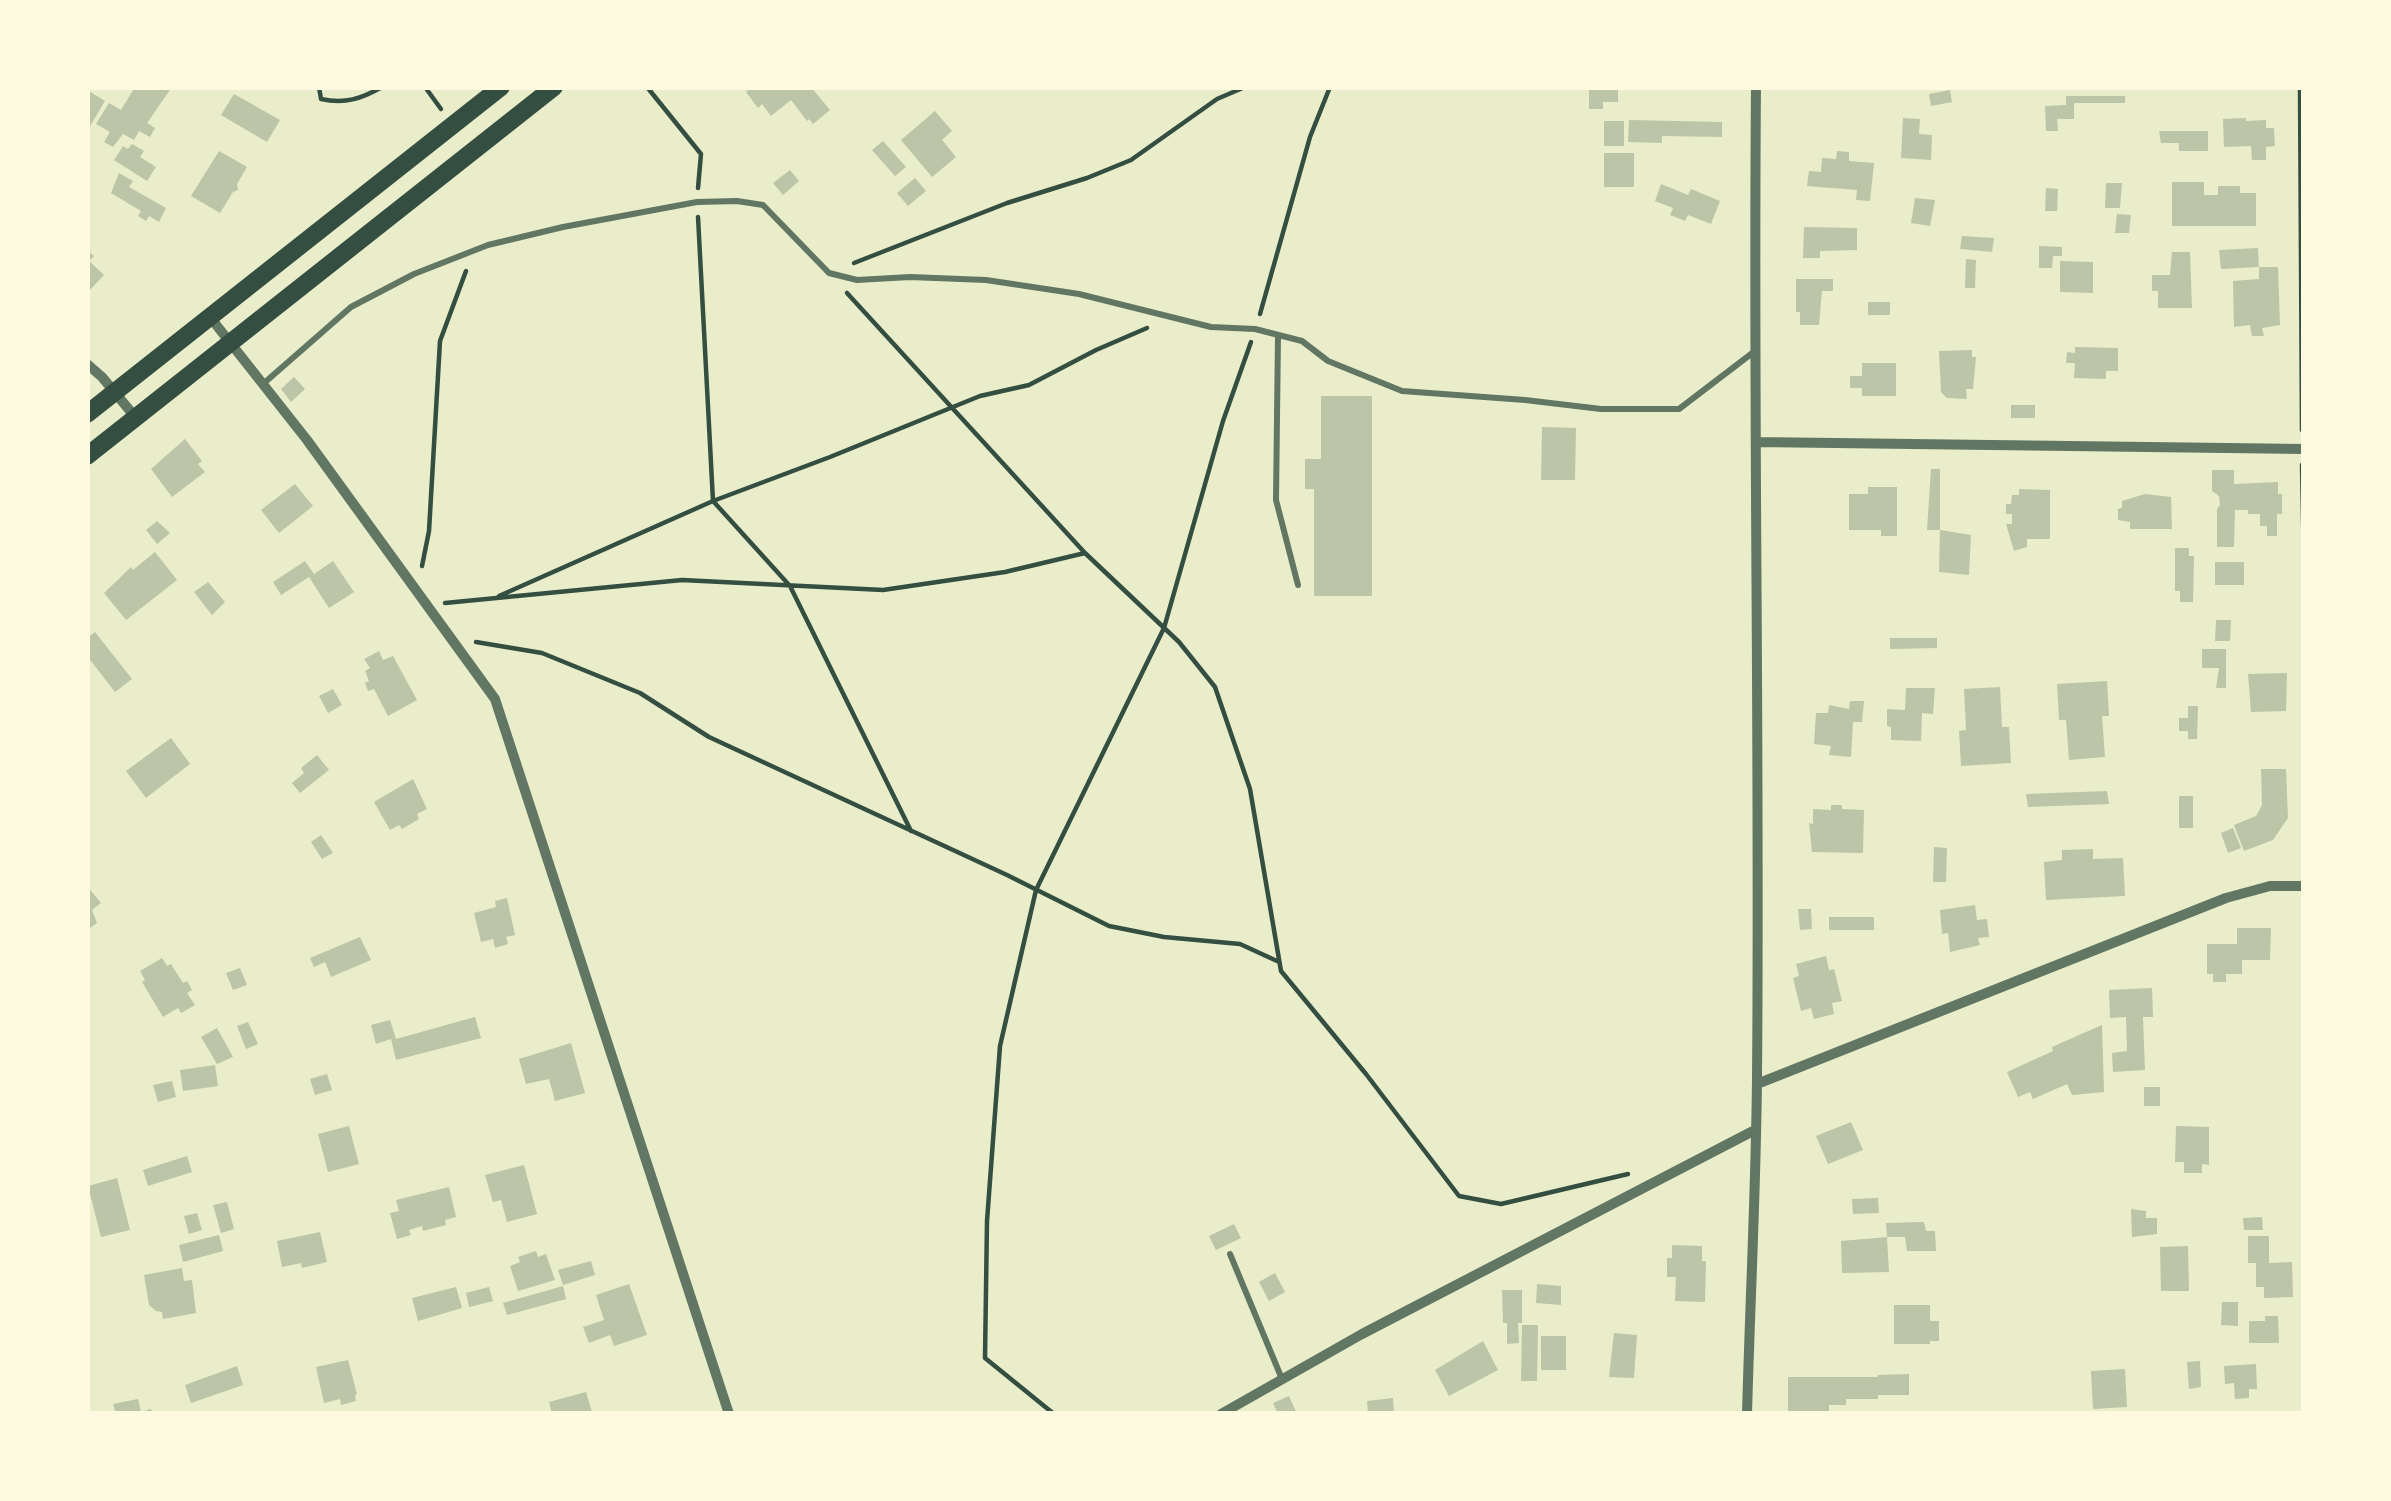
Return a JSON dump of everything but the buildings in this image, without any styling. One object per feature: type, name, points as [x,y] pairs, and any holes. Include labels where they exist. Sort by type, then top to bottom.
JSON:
[{"type":"highway","points":[[87,414],[501,87]]},
{"type":"highway","points":[[87,456],[554,87]]},
{"type":"street","points":[[1747,1414],[1757,1084],[1756,87]]},
{"type":"street","points":[[210,317],[495,699],[729,1414]]},
{"type":"street","points":[[87,364],[136,418]]},
{"type":"street","points":[[1756,442],[2303,449]]},
{"type":"street","points":[[1757,1084],[2226,898],[2270,886],[2304,886]]},
{"type":"street","points":[[1221,1414],[1362,1334],[1755,1130]]},
{"type":"lane","points":[[263,384],[351,307],[474,250],[563,226],[698,202],[737,201],[763,205],[829,273],[857,280],[986,280],[1079,294],[1211,327],[1255,329],[1302,340],[1328,362],[1402,392],[1600,410],[1678,410],[1755,351]]},
{"type":"lane","points":[[1278,335],[1276,500],[1298,585]]},
{"type":"lane","points":[[1230,1254],[1282,1379]]},
{"type":"path","points":[[319,87],[321,98],[335,102],[350,102],[382,87]]},
{"type":"path","points":[[425,87],[441,109]]},
{"type":"path","points":[[647,87],[701,154],[698,202],[713,501],[790,586],[911,831]]},
{"type":"path","points":[[1245,87],[1217,99],[1131,160],[829,273],[1085,553],[1164,628],[1215,687],[1250,789],[1280,971],[1459,1196],[1501,1204],[1638,1172]]},
{"type":"path","points":[[1054,1414],[985,1358],[987,1221],[1000,1046],[1036,890],[1164,628],[1222,422],[1255,329],[1310,137],[1330,87]]},
{"type":"path","points":[[2300,87],[2304,568]]},
{"type":"path","points":[[417,589],[429,531],[440,341],[474,250]]},
{"type":"path","points":[[494,598],[713,501],[980,396],[1029,385],[1172,318]]},
{"type":"path","points":[[428,604],[682,580],[883,590],[1005,572],[1085,553]]},
{"type":"path","points":[[452,638],[542,653],[640,693],[709,737],[1109,926],[1240,944],[1279,962]]}]
